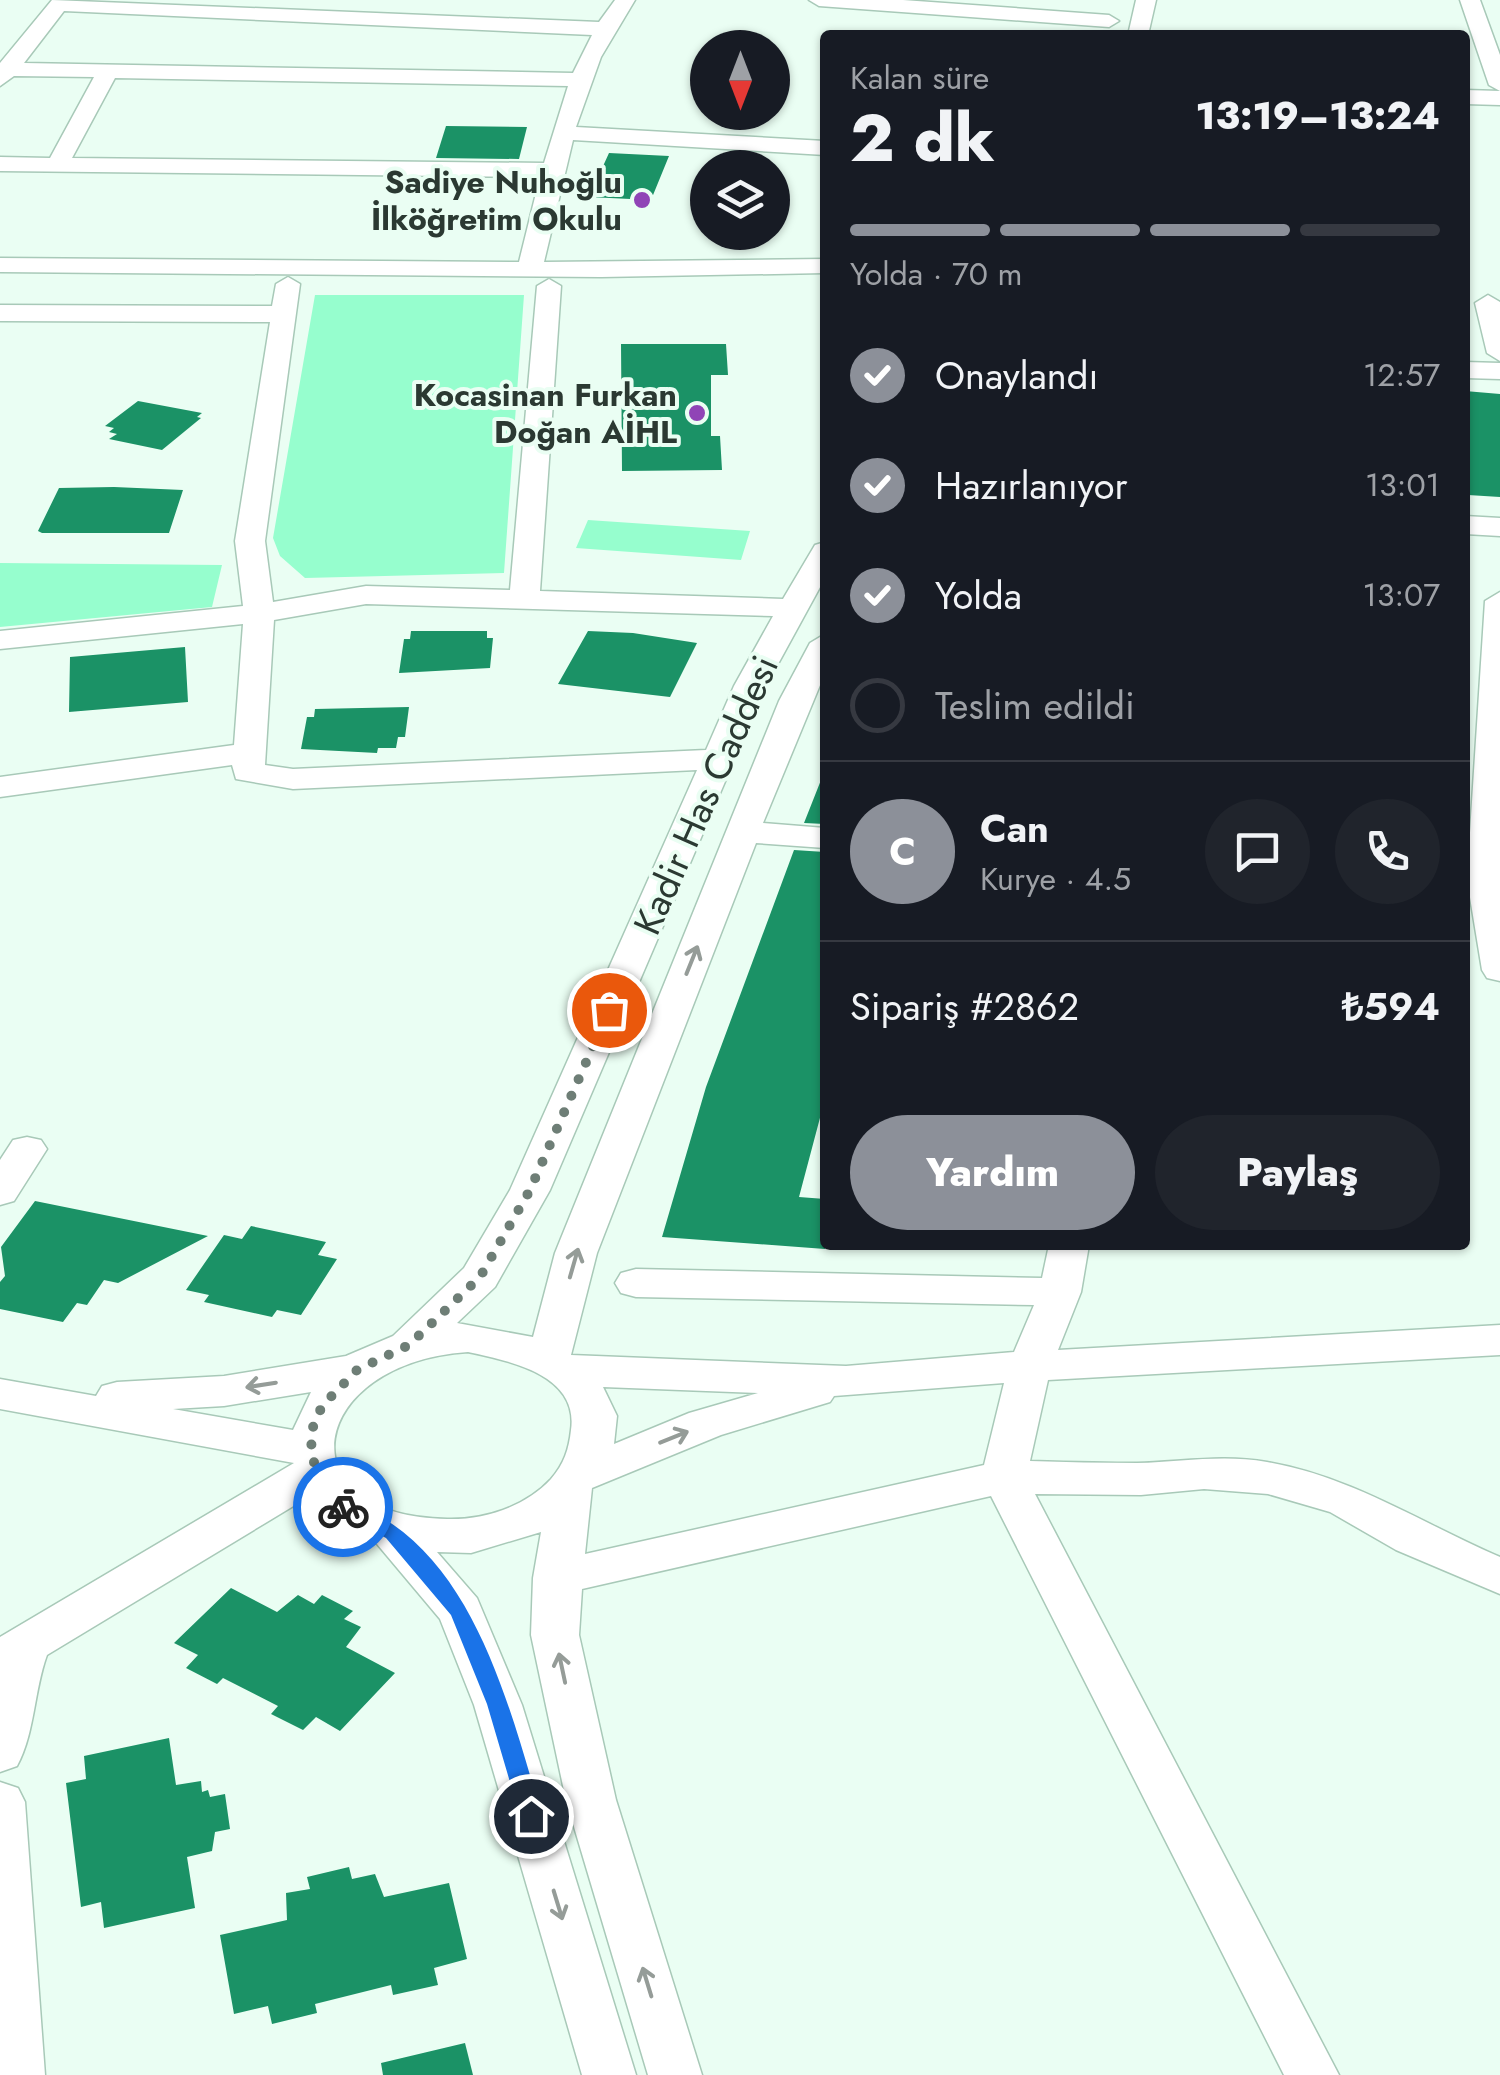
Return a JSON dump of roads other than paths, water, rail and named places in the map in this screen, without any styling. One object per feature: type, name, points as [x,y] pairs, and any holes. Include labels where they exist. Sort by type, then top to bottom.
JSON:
[{"type":"street","points":[[524,600],[539,278],[553,170],[582,80],[626,0]]},
{"type":"street","points":[[819,0],[1109,19]]},
{"type":"street","points":[[1139,30],[1146,0]]},
{"type":"street","points":[[1470,0],[1500,85]]},
{"type":"street","points":[[3,73],[60,2],[607,29]]},
{"type":"street","points":[[57,165],[108,72]]},
{"type":"street","points":[[3,73],[582,80]]},
{"type":"street","points":[[1470,97],[1500,98]]},
{"type":"street","points":[[566,133],[820,148]]},
{"type":"street","points":[[0,164],[553,170]]},
{"type":"street","points":[[0,282],[288,284],[539,278],[820,264]]},
{"type":"street","points":[[0,265],[820,286]]},
{"type":"street","points":[[288,284],[250,541],[259,613],[248,772],[293,779],[720,759]]},
{"type":"street","points":[[1488,299],[1500,353]]},
{"type":"street","points":[[0,313],[285,314]]},
{"type":"street","points":[[1470,370],[1500,371]]},
{"type":"street","points":[[1470,525],[1500,527]]},
{"type":"street","name":"Kadir Has Caddesi","points":[[409,1345],[480,1277],[530,1190],[750,686],[820,560]]},
{"type":"street","points":[[0,640],[259,613],[366,595],[794,608]]},
{"type":"street","points":[[1500,601],[1483,879],[1500,970]]},
{"type":"street","name":"Kadir Has Caddesi","points":[[560,1364],[582,1236],[796,701],[820,653]]},
{"type":"street","points":[[0,788],[250,752]]},
{"type":"street","points":[[744,832],[820,838]]},
{"type":"street","points":[[0,1192],[28,1148]]},
{"type":"street","points":[[1068,1250],[1060,1292],[1030,1366],[1004,1476],[1312,2075]]},
{"type":"street","points":[[636,1283],[1060,1292]]},
{"type":"street","points":[[60,1401],[224,1390],[357,1370],[409,1345],[438,1338],[497,1340],[560,1364],[846,1382],[1030,1366],[1500,1340]]},
{"type":"street","points":[[560,1364],[585,1390],[596,1420],[594,1452],[575,1484],[556,1578],[555,1634],[591,1800],[675,2075]]},
{"type":"street","points":[[357,1370],[322,1406],[313,1427],[314,1460],[344,1508],[394,1533],[456,1538],[518,1525],[575,1484],[705,1424],[846,1382]]},
{"type":"street","points":[[0,1394],[60,1401],[314,1460]]},
{"type":"street","points":[[0,1752],[12,1685],[13,1654],[314,1460]]},
{"type":"street","points":[[556,1578],[1004,1476],[1141,1479],[1204,1473],[1268,1478],[1344,1500],[1412,1538],[1500,1577]]},
{"type":"street","points":[[394,1533],[460,1611],[498,1704],[609,2075]]},
{"type":"street","points":[[0,1802],[18,2075]]},
{"type":"place","name":"Sadiye Nuhoğlu İlköğretim Okulu","points":[[642,200]]},
{"type":"place","name":"Kocasinan Furkan Doğan AİHL","points":[[697,413]]}]
